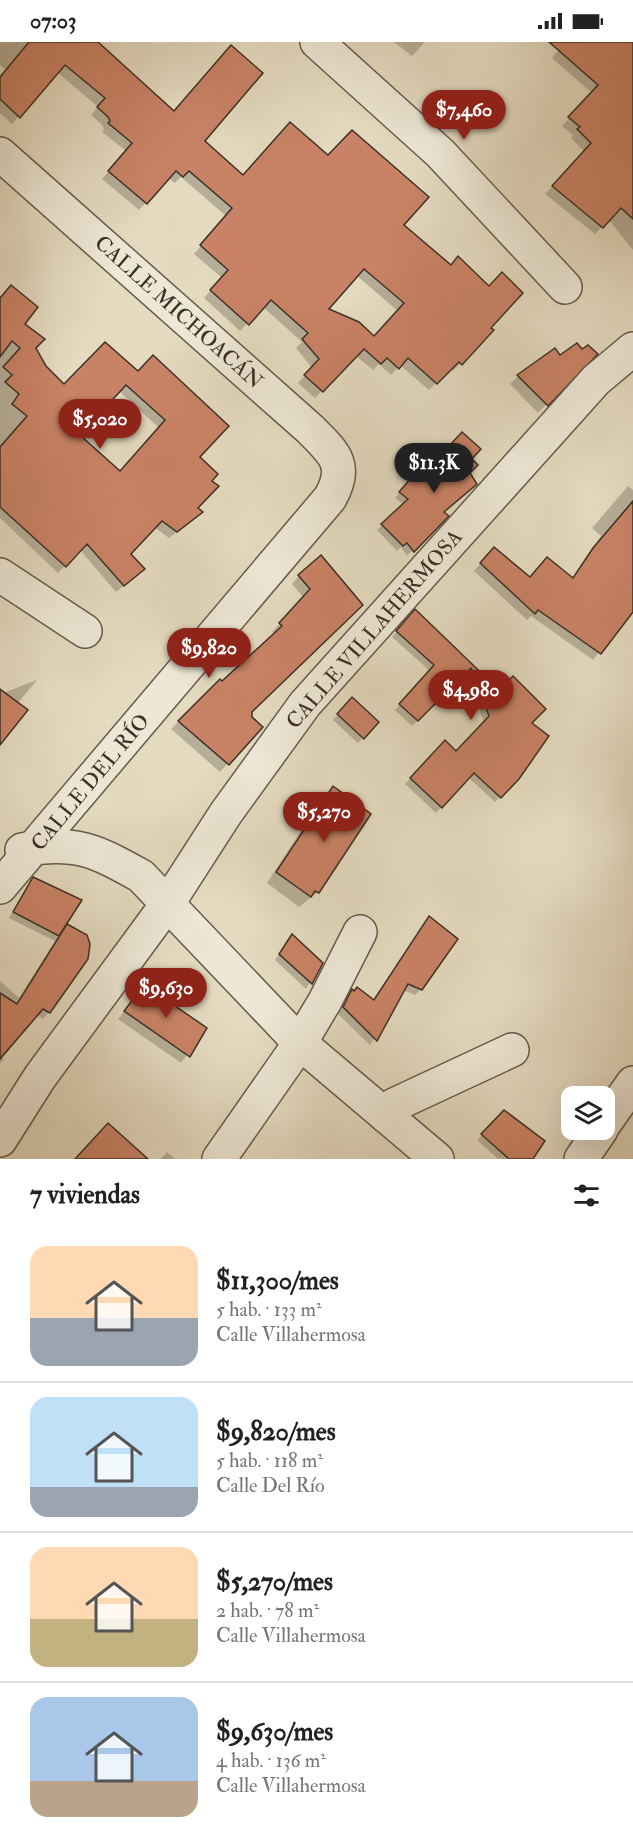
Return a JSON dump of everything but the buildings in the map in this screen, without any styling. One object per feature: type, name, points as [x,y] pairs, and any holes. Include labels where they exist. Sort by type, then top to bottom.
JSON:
[{"type":"street","points":[[317,42],[440,153],[565,287]]},
{"type":"street","name":"CALLE MICHOACÁN","points":[[0,154],[310,429],[329,448],[338,464],[340,482]]},
{"type":"street","name":"CALLE VILLAHERMOSA","points":[[0,1140],[40,1077],[168,903],[226,813],[305,704],[596,380],[633,349]]},
{"type":"street","name":"CALLE DEL RÍO","points":[[0,887],[330,498],[340,482]]},
{"type":"street","points":[[0,575],[84,631]]},
{"type":"street","points":[[0,855],[35,848],[75,846],[110,859],[141,876],[300,1043],[437,1159]]},
{"type":"street","points":[[219,1159],[300,1043],[325,1001],[360,932]]},
{"type":"street","points":[[386,1116],[394,1106],[512,1050]]},
{"type":"street","points":[[615,1108],[633,1083]]},
{"type":"street","points":[[581,1159],[594,1140]]}]
